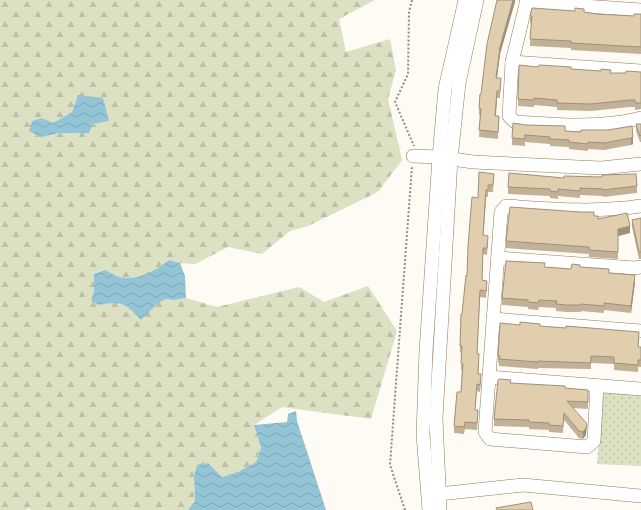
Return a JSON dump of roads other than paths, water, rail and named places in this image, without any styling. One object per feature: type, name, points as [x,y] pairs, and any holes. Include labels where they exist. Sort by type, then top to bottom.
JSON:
[{"type":"street","points":[[440,510],[436,418],[445,158],[445,89],[465,0]]},
{"type":"street","points":[[429,510],[423,434],[426,351],[445,158],[477,0]]},
{"type":"street","points":[[641,10],[588,3],[526,1],[512,62],[509,116],[515,122],[569,126],[597,125],[633,121],[641,118]]},
{"type":"street","points":[[512,62],[641,70]]},
{"type":"street","points":[[413,156],[473,162],[602,168],[641,164]]},
{"type":"street","points":[[597,386],[594,441],[587,446],[490,438],[485,432],[501,212],[506,206],[571,211],[641,206]]},
{"type":"street","points":[[498,258],[635,268],[641,267]]},
{"type":"street","points":[[494,319],[641,331]]},
{"type":"street","points":[[489,377],[641,389]]},
{"type":"street","points":[[439,494],[523,485],[641,496]]},
{"type":"water","points":[[78,95],[103,98],[109,121],[93,124],[89,133],[60,133],[41,137],[29,131],[32,121],[42,118],[53,123],[72,112]]},
{"type":"water","points":[[169,260],[180,263],[185,276],[186,298],[174,300],[166,299],[158,303],[141,320],[127,307],[118,303],[99,305],[91,301],[94,291],[94,274],[105,270],[123,278],[138,277],[155,270]]},
{"type":"water","points":[[296,411],[297,421],[326,510],[188,510],[195,501],[194,477],[197,465],[208,463],[222,477],[238,472],[256,462],[261,448],[254,425],[287,422],[288,414]]}]
